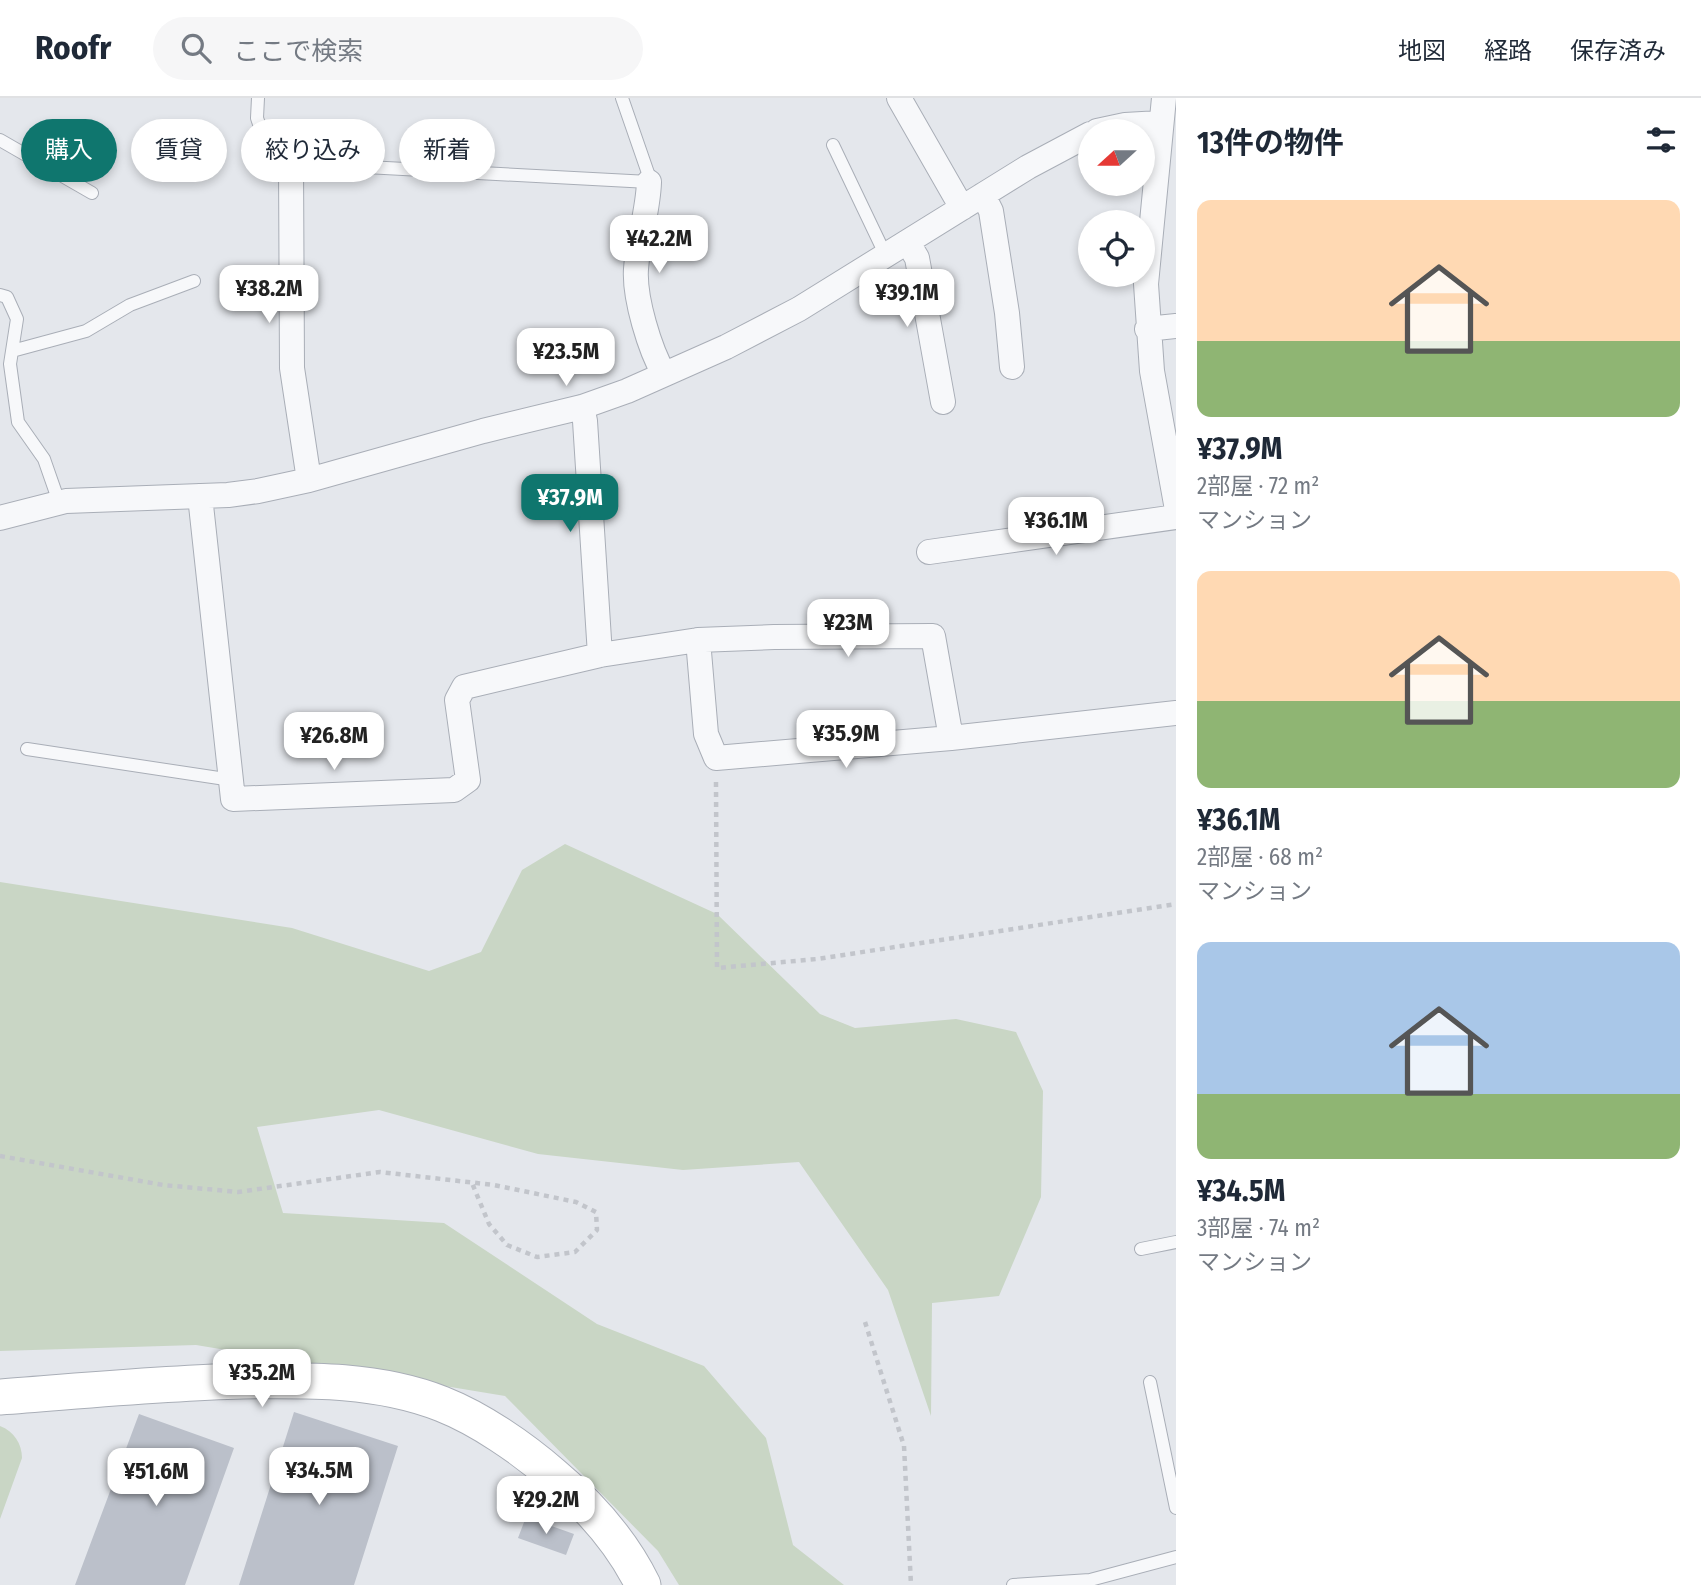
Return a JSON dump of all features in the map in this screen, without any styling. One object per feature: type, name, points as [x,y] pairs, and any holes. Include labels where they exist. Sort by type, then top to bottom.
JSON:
[{"type":"street","points":[[898,98],[973,201],[991,211],[1007,313],[1012,367]]},
{"type":"street","points":[[1164,98],[1146,284],[1147,329],[1176,505]]},
{"type":"street","points":[[1155,123],[1160,123]]},
{"type":"street","points":[[0,518],[59,502],[228,495],[258,491],[309,480],[482,431],[582,407],[726,347],[799,309],[1040,160],[1078,140]]},
{"type":"street","points":[[291,182],[292,368],[309,480]]},
{"type":"street","points":[[649,182],[636,271],[645,321],[657,361],[664,374]]},
{"type":"street","points":[[908,243],[917,258],[943,402]]},
{"type":"street","points":[[1147,329],[1176,326]]},
{"type":"street","points":[[582,407],[600,655]]},
{"type":"street","points":[[200,496],[233,799],[454,790],[468,780],[457,700],[464,687],[600,655],[698,640],[933,636],[951,738]]},
{"type":"street","points":[[929,552],[1176,517]]},
{"type":"street","points":[[698,640],[706,734],[716,758],[951,738],[1176,713]]},
{"type":"street","points":[[0,1398],[201,1382],[279,1380],[345,1383],[412,1395],[443,1405],[469,1418],[522,1450],[546,1469],[599,1519],[634,1566],[643,1585]]},
{"type":"lane","points":[[257,119],[258,98]]},
{"type":"lane","points":[[385,168],[649,182],[622,98]]},
{"type":"lane","points":[[0,140],[92,193]]},
{"type":"lane","points":[[833,145],[886,256]]},
{"type":"lane","points":[[12,351],[86,331],[130,305],[194,281]]},
{"type":"lane","points":[[0,295],[7,297],[17,319],[12,351],[12,376],[18,422],[44,458],[59,502]]},
{"type":"lane","points":[[0,369],[12,376]]},
{"type":"lane","points":[[27,749],[232,780]]},
{"type":"lane","points":[[1140,1249],[1176,1242]]},
{"type":"lane","points":[[1150,1382],[1176,1508]]},
{"type":"lane","points":[[1013,1585],[1090,1580],[1176,1557]]},
{"type":"path","points":[[716,758],[718,968],[817,959],[1176,904]]},
{"type":"path","points":[[0,1156],[163,1185],[239,1192],[380,1172],[472,1183],[576,1202],[596,1212],[597,1230],[575,1252],[537,1257],[507,1245],[489,1224],[472,1183]]},
{"type":"path","points":[[865,1322],[904,1446],[911,1585]]},
{"type":"green space","points":[[565,844],[717,914],[820,1014],[855,1028],[956,1019],[1016,1032],[1043,1091],[1041,1197],[999,1296],[932,1303],[931,1416],[888,1290],[799,1162],[683,1170],[538,1154],[379,1110],[257,1127],[283,1213],[444,1223],[597,1324],[704,1366],[766,1438],[793,1545],[844,1585],[679,1585],[658,1551],[505,1396],[196,1345],[0,1351],[0,882],[292,928],[429,971],[481,952],[522,870]]},
{"type":"green space","points":[[0,1426],[16,1439],[22,1458],[0,1519]]},
{"type":"building","points":[[294,1412],[398,1446],[354,1585],[239,1585]]},
{"type":"building","points":[[139,1414],[234,1448],[185,1585],[75,1585]]},
{"type":"building","points":[[526,1517],[574,1534],[566,1555],[518,1538]]}]
